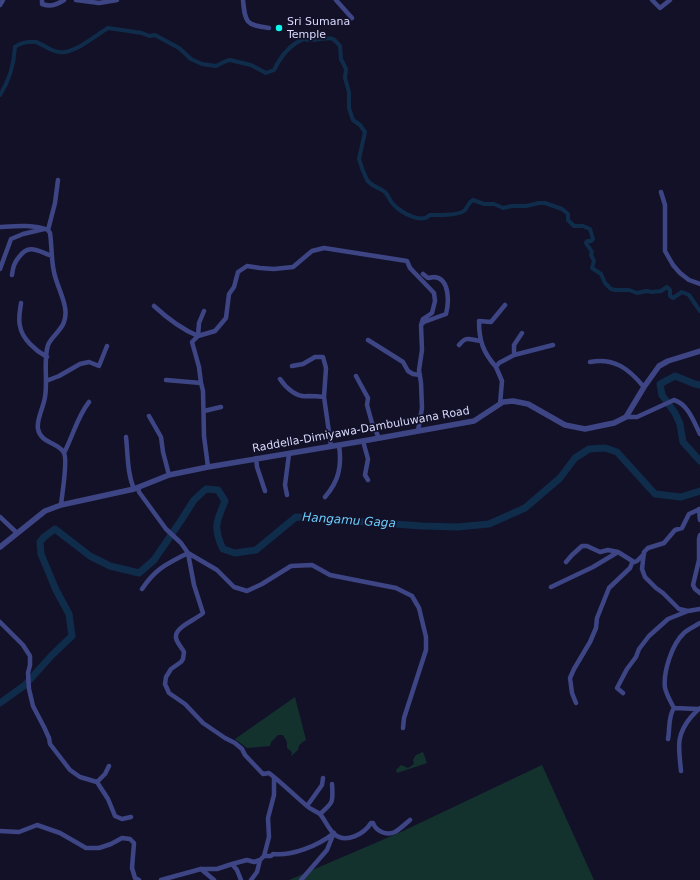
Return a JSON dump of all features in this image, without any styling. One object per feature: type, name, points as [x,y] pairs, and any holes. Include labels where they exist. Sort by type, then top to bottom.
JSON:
[{"type":"street","points":[[0,4],[3,0]]},
{"type":"street","points":[[42,0],[42,4],[48,6],[56,5],[64,0]]},
{"type":"street","points":[[76,0],[99,3],[117,0]]},
{"type":"street","points":[[243,0],[245,18],[256,26],[269,28]]},
{"type":"street","points":[[336,0],[352,18]]},
{"type":"street","points":[[652,0],[660,8],[670,0]]},
{"type":"street","points":[[46,229],[55,202],[58,180]]},
{"type":"street","points":[[661,192],[665,205],[665,251],[673,265],[680,273],[689,280],[700,284]]},
{"type":"street","points":[[0,227],[22,226],[46,229],[50,233],[54,274],[65,306],[64,322],[49,344],[46,358],[45,399],[38,429],[40,435],[46,441],[59,448],[64,453],[66,466],[61,505]]},
{"type":"street","points":[[0,269],[12,239],[23,234],[46,229]]},
{"type":"street","points":[[208,467],[204,436],[203,392],[199,367],[192,342],[198,336],[214,331],[226,318],[229,294],[234,287],[238,272],[247,266],[267,268],[293,267],[312,251],[324,248],[407,261],[410,268],[434,293],[432,313],[424,319],[421,325],[422,350],[419,370],[422,408],[418,431]]},
{"type":"street","points":[[12,275],[14,265],[23,251],[27,249],[32,249],[52,256]]},
{"type":"street","points":[[421,325],[424,322],[446,314],[448,307],[447,289],[444,282],[435,277],[428,278],[423,274]]},
{"type":"street","points":[[21,303],[20,327],[26,339],[38,353],[46,358]]},
{"type":"street","points":[[154,306],[189,333],[198,336]]},
{"type":"street","points":[[500,404],[502,381],[496,367],[486,354],[479,337],[479,321],[491,322],[505,306]]},
{"type":"street","points":[[198,336],[199,323],[204,311]]},
{"type":"street","points":[[514,355],[514,345],[522,333]]},
{"type":"street","points":[[459,345],[462,341],[468,338],[481,341]]},
{"type":"street","points":[[368,340],[403,362],[408,371],[413,374],[420,375]]},
{"type":"street","points":[[496,367],[499,363],[514,355],[553,345]]},
{"type":"street","points":[[46,381],[59,376],[80,364],[90,362],[99,366],[107,346]]},
{"type":"street","points":[[626,417],[659,366],[668,361],[700,351]]},
{"type":"street","points":[[292,366],[303,364],[315,356],[323,357],[326,368],[324,379],[324,397],[331,446]]},
{"type":"street","points":[[590,362],[613,362],[630,373],[644,387]]},
{"type":"street","points":[[356,376],[368,398],[368,406],[372,423],[379,438]]},
{"type":"street","points":[[166,380],[201,383]]},
{"type":"street","points":[[280,380],[293,392],[307,397],[313,395],[324,397]]},
{"type":"street","points":[[626,417],[637,417],[674,400],[688,410],[700,434]]},
{"type":"street","name":"Raddella-Dimiyawa-Dambuluwana Road","points":[[0,547],[45,510],[61,505],[136,488],[169,475],[208,467],[474,421],[503,402],[513,401],[528,404],[565,425],[585,429],[614,423],[626,417]]},
{"type":"street","points":[[64,453],[71,440],[82,411],[89,402]]},
{"type":"street","points":[[204,411],[222,407]]},
{"type":"street","points":[[149,416],[161,437],[169,475]]},
{"type":"street","points":[[126,438],[131,481],[136,488],[166,529],[181,543],[188,553],[216,570],[234,587],[247,591],[262,584],[291,566],[312,565],[330,575],[396,588],[412,596],[419,608],[426,637],[426,650],[404,718],[403,728]]},
{"type":"street","points":[[362,441],[368,459],[365,475],[368,480]]},
{"type":"street","points":[[325,497],[334,488],[339,472],[341,458],[339,445]]},
{"type":"street","points":[[287,495],[285,485],[289,454]]},
{"type":"street","points":[[256,458],[265,491]]},
{"type":"street","points":[[576,703],[570,678],[590,642],[596,628],[597,618],[609,588],[630,568],[634,562],[644,554],[648,548],[664,542],[675,530],[682,528],[689,514],[700,509],[700,520]]},
{"type":"street","points":[[0,517],[17,532]]},
{"type":"street","points":[[700,535],[699,560],[693,585],[694,589],[700,593]]},
{"type":"street","points":[[566,562],[582,546],[587,546],[600,552],[608,550],[618,552],[634,562]]},
{"type":"street","points":[[551,587],[593,567],[618,552]]},
{"type":"street","points":[[142,589],[149,578],[160,567],[188,553]]},
{"type":"street","points":[[188,553],[194,585],[203,613],[184,625],[177,632],[176,639],[184,652],[181,662],[171,669],[166,677],[165,684],[169,692],[185,704],[203,722],[224,738],[242,748],[245,755],[263,774],[269,773],[307,806],[320,814],[334,834],[341,838],[355,837],[367,830],[371,823],[373,823],[379,831],[388,833],[394,832],[410,820]]},
{"type":"street","points":[[644,554],[642,570],[645,578],[679,609],[688,611]]},
{"type":"street","points":[[623,693],[617,688],[627,668],[636,658],[639,649],[644,643],[668,619],[688,611],[700,609]]},
{"type":"street","points":[[0,622],[23,645],[30,656],[28,673],[29,689],[33,706],[49,738],[50,744],[70,770],[80,777],[97,782],[108,799],[114,816],[122,819],[131,817]]},
{"type":"street","points":[[674,708],[667,696],[665,686],[666,672],[670,656],[684,633],[700,623]]},
{"type":"street","points":[[674,708],[699,709]]},
{"type":"street","points":[[668,739],[670,714],[674,708]]},
{"type":"street","points":[[681,771],[678,746],[680,733],[699,709]]},
{"type":"street","points":[[97,782],[105,774],[109,766]]},
{"type":"street","points":[[251,880],[257,872],[268,837],[268,818],[274,794],[274,777]]},
{"type":"street","points":[[307,806],[322,785],[323,778]]},
{"type":"street","points":[[320,814],[331,804],[333,797],[332,784]]},
{"type":"street","points":[[0,831],[19,832],[37,825],[60,833],[86,848],[99,848],[122,838],[130,839],[134,843],[132,868],[135,878],[139,880]]},
{"type":"street","points":[[161,880],[201,869],[217,869],[247,860],[254,862],[272,854],[280,855],[298,851],[317,844],[334,834]]},
{"type":"street","points":[[301,880],[327,850],[334,834]]},
{"type":"street","points":[[232,864],[237,870],[241,880]]},
{"type":"street","points":[[201,869],[214,880]]},
{"type":"green space","points":[[295,697],[306,740],[300,744],[298,750],[291,756],[292,752],[287,748],[287,742],[283,735],[278,735],[271,742],[270,746],[247,748],[235,739]]},
{"type":"green space","points":[[423,752],[427,763],[397,773],[396,770],[401,765],[408,768],[414,764],[413,760],[416,755]]},
{"type":"green space","points":[[542,765],[594,880],[289,880],[401,832]]},
{"type":"waterway","points":[[0,95],[12,66],[15,47],[19,44],[36,42],[53,51],[65,52],[82,45],[108,28],[142,33],[149,36],[155,35],[179,48],[191,59],[202,64],[216,66],[230,60],[251,65],[266,73],[274,70],[286,52],[299,41],[304,39],[312,40],[331,38],[340,46],[341,59],[346,69],[345,78],[349,92],[349,108],[353,120],[360,125],[365,132],[359,159],[364,173],[367,180],[373,186],[385,192],[397,208],[407,214],[417,218],[422,218],[430,215],[449,215],[462,212],[473,200],[484,204],[494,204],[503,208],[545,203],[562,209],[568,214],[568,220],[574,226],[583,226],[590,229],[593,239],[591,241],[587,241],[586,243],[592,252],[591,255],[594,261],[592,268],[601,274],[605,283],[611,289],[629,290],[637,293],[646,291],[661,291],[667,287],[670,290],[670,296],[673,298],[682,292],[689,295],[700,311]]},
{"type":"waterway","name":"Hangamu Gaga","points":[[700,385],[675,376],[660,384],[662,395],[675,413],[680,424],[683,442],[700,461]]},
{"type":"waterway","name":"Hangamu Gaga","points":[[0,703],[25,685],[52,655],[72,636],[69,614],[56,590],[41,554],[40,542],[55,529],[90,556],[110,566],[139,573],[154,560],[194,500],[206,489],[218,490],[225,501],[219,514],[217,525],[218,536],[223,549],[235,553],[256,550],[296,517],[422,526],[457,527],[489,524],[525,508],[560,478],[575,458],[589,449],[605,448],[617,452],[655,494],[681,497],[700,491]]},
{"type":"place","name":"Sri Sumana Temple","points":[[279,28]]}]
